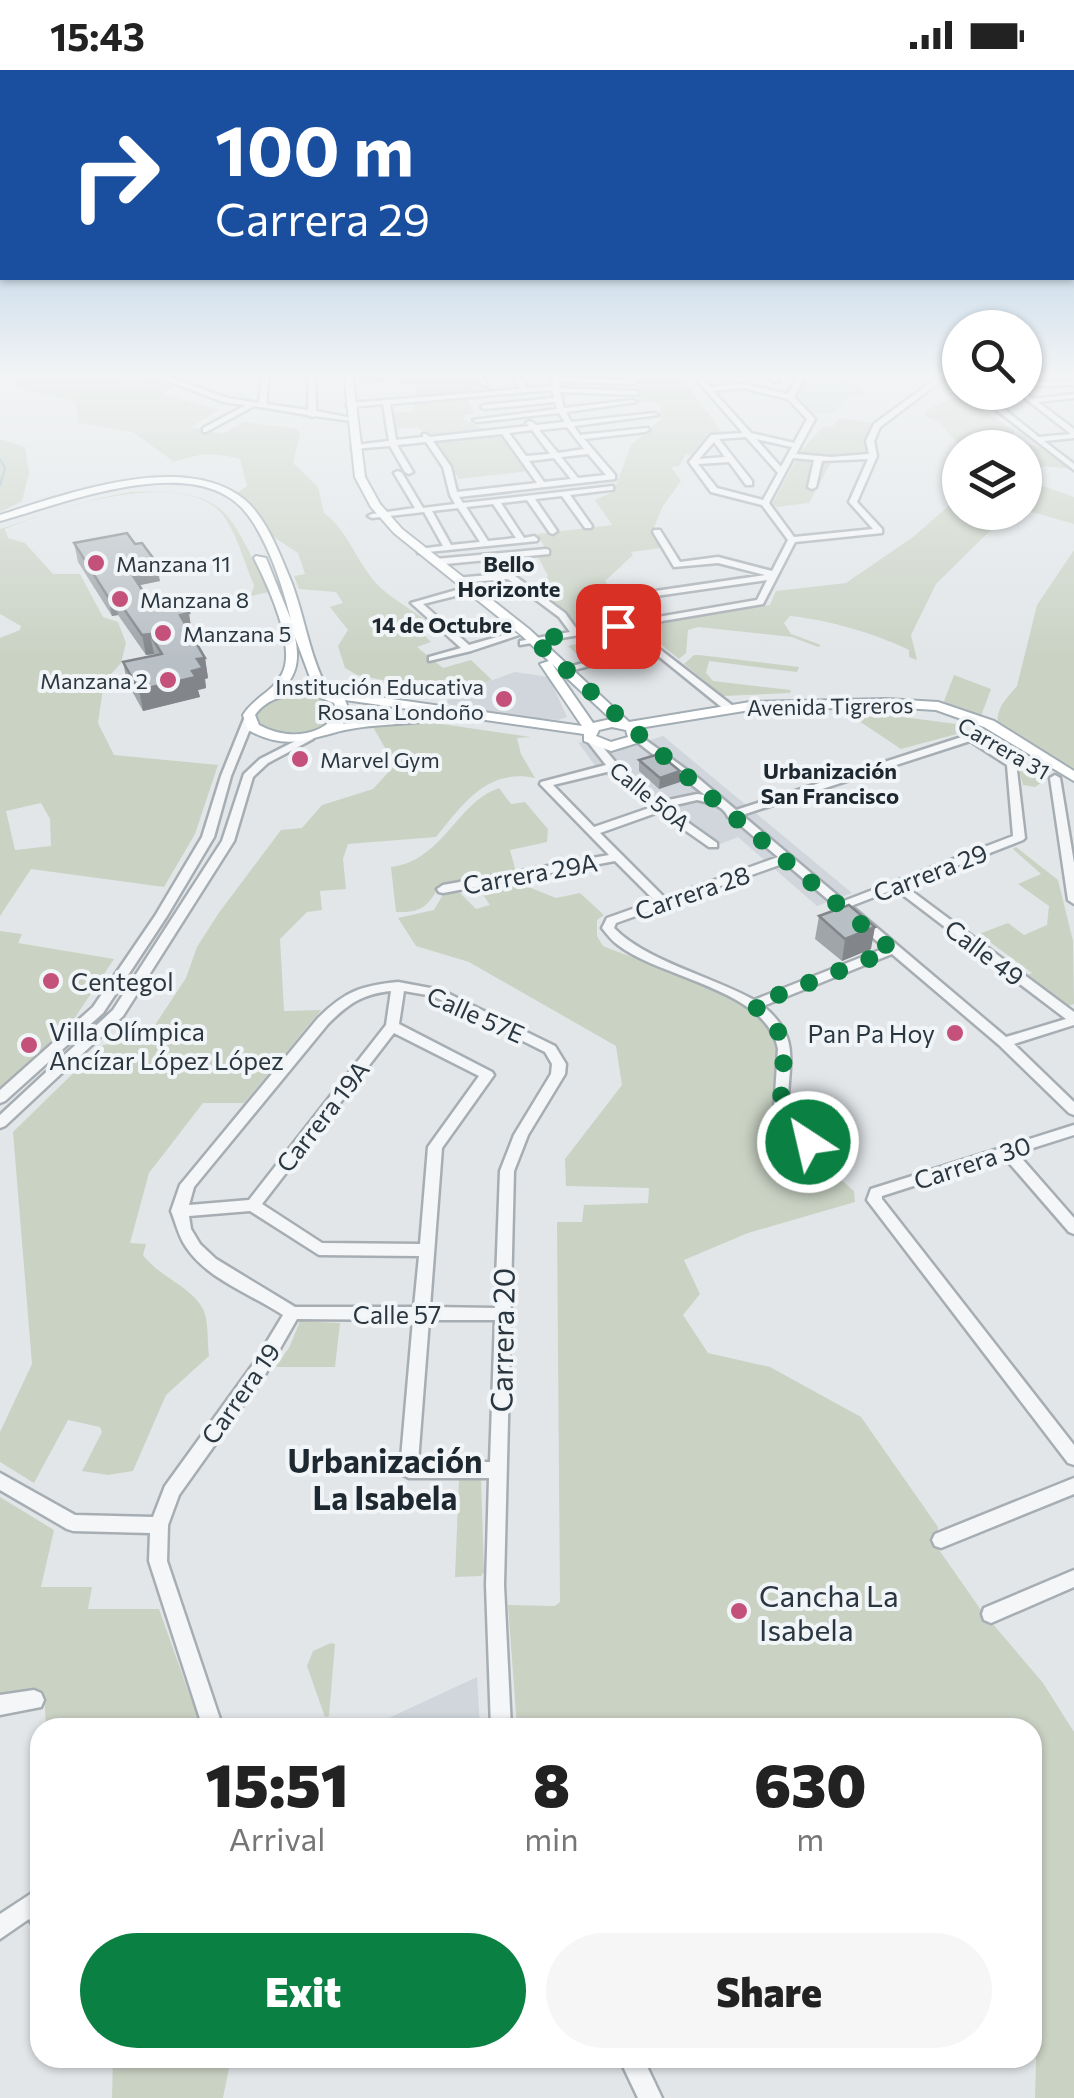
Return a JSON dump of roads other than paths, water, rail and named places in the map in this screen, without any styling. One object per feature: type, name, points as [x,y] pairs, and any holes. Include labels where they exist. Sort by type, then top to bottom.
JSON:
[{"type":"main road","points":[[349,467],[357,497],[631,730]]},
{"type":"main road","points":[[358,467],[377,515],[527,642]]},
{"type":"main road","points":[[0,522],[126,484],[181,482],[224,492],[242,502],[282,574],[310,674],[344,709],[343,718],[331,729]]},
{"type":"main road","points":[[0,522],[130,488],[176,486],[222,498],[238,514],[270,577],[283,613],[291,658],[289,673],[252,707],[249,719],[258,731],[272,736],[309,737],[331,729],[425,717],[586,732],[604,723],[631,730]]},
{"type":"main road","points":[[302,642],[316,670],[326,679],[380,700]]},
{"type":"main road","points":[[558,667],[586,732]]},
{"type":"main road","points":[[268,696],[298,690],[380,700],[586,732],[621,746],[631,730]]},
{"type":"main road","name":"Avenida Tigreros","points":[[631,730],[729,708],[886,703],[952,709],[990,724],[1074,777]]},
{"type":"main road","name":"Carrera 31","points":[[631,730],[729,716],[936,714],[980,729],[1054,778],[1074,786]]},
{"type":"street","points":[[402,467],[448,548]]},
{"type":"street","points":[[446,467],[454,494],[485,544]]},
{"type":"street","points":[[529,467],[542,485]]},
{"type":"street","points":[[561,467],[588,526]]},
{"type":"street","points":[[377,515],[529,497],[612,477],[604,467]]},
{"type":"street","points":[[697,467],[710,486],[765,503],[792,540]]},
{"type":"street","points":[[710,486],[749,483],[737,467]]},
{"type":"street","points":[[776,467],[781,472]]},
{"type":"street","points":[[765,503],[784,467]]},
{"type":"street","points":[[812,487],[816,467]]},
{"type":"street","points":[[792,540],[878,532],[854,502],[869,467]]},
{"type":"street","points":[[454,494],[542,485],[610,488]]},
{"type":"street","points":[[529,497],[554,530]]},
{"type":"street","points":[[495,500],[521,540]]},
{"type":"street","points":[[656,532],[676,565],[718,560],[774,575]]},
{"type":"street","points":[[421,551],[534,539]]},
{"type":"street","points":[[432,659],[468,649],[760,602],[792,540]]},
{"type":"street","points":[[435,562],[546,552]]},
{"type":"street","points":[[492,563],[562,615],[575,634]]},
{"type":"street","points":[[618,626],[624,598],[774,575]]},
{"type":"street","points":[[468,649],[416,604],[459,586],[509,576]]},
{"type":"street","points":[[558,667],[653,647],[729,708]]},
{"type":"street","points":[[0,1098],[98,1010],[144,942],[208,837],[226,776],[249,719]]},
{"type":"street","points":[[631,730],[1004,1042],[1074,1110]]},
{"type":"street","name":"Calle 50A","points":[[586,732],[612,767],[713,845]]},
{"type":"street","points":[[0,1124],[118,1013],[228,842],[248,776],[264,761],[309,737]]},
{"type":"street","name":"Carrera 29","points":[[732,815],[971,737],[1012,764],[1019,838],[841,906]]},
{"type":"street","points":[[612,767],[545,784],[662,902]]},
{"type":"street","points":[[1054,778],[1074,900]]},
{"type":"street","points":[[592,832],[697,797],[719,803]]},
{"type":"street","name":"Carrera 29A","points":[[443,889],[617,857]]},
{"type":"street","name":"Carrera 28","points":[[753,1005],[629,946],[610,934],[610,921],[785,860]]},
{"type":"street","name":"Calle 49","points":[[897,885],[1074,1020]]},
{"type":"street","points":[[832,1165],[784,1118],[780,1095],[784,1042],[780,1030],[753,1005],[892,950]]},
{"type":"street","points":[[398,986],[392,1026],[486,1075],[435,1147],[409,1470],[499,1470]]},
{"type":"street","name":"Calle 57E","points":[[178,1212],[187,1185],[324,1021],[340,1004],[363,992],[398,986],[436,993],[550,1049],[558,1064],[554,1084]]},
{"type":"street","points":[[1004,1042],[1074,1020]]},
{"type":"street","name":"Carrera 19A","points":[[253,1206],[392,1026]]},
{"type":"street","name":"Carrera 20","points":[[500,1718],[496,1642],[507,1172],[521,1135],[554,1084]]},
{"type":"street","name":"Carrera 30","points":[[1074,1130],[876,1193],[874,1200],[1074,1458]]},
{"type":"street","points":[[1007,1152],[1074,1228]]},
{"type":"street","points":[[178,1212],[253,1206],[320,1249],[425,1250]]},
{"type":"street","name":"Carrera 19","points":[[178,1212],[181,1228],[196,1252],[292,1313],[260,1368],[170,1491],[159,1525],[158,1562],[210,1718]]},
{"type":"street","name":"Calle 57","points":[[292,1313],[502,1314]]},
{"type":"street","points":[[0,1482],[73,1523],[159,1525]]},
{"type":"street","points":[[941,1540],[1074,1486]]},
{"type":"street","points":[[991,1614],[1074,1578]]},
{"type":"street","points":[[0,1705],[34,1700]]},
{"type":"street","points":[[0,1928],[30,1906]]},
{"type":"street","points":[[635,2068],[650,2098]]},
{"type":"waterway","points":[[0,485],[4,467]]},
{"type":"place","name":"Manzana 11","points":[[96,563]]},
{"type":"place","name":"Manzana 8","points":[[120,599]]},
{"type":"place","name":"Manzana 5","points":[[163,633]]},
{"type":"place","name":"Manzana 2","points":[[168,680]]},
{"type":"place","name":"Institución Educativa Rosana Londoño","points":[[504,699]]},
{"type":"place","name":"Marvel Gym","points":[[300,759]]},
{"type":"place","name":"Centegol","points":[[51,981]]},
{"type":"place","name":"Pan Pa Hoy","points":[[955,1033]]},
{"type":"place","name":"Villa Olímpica Ancízar López López","points":[[29,1045]]},
{"type":"place","name":"Cancha La Isabela","points":[[739,1611]]},
{"type":"district","name":"Bello Horizonte","points":[[509,576]]},
{"type":"district","name":"14 de Octubre","points":[[442,624]]},
{"type":"district","name":"Urbanización San Francisco","points":[[830,782]]},
{"type":"district","name":"Urbanización La Isabela","points":[[385,1478]]}]
